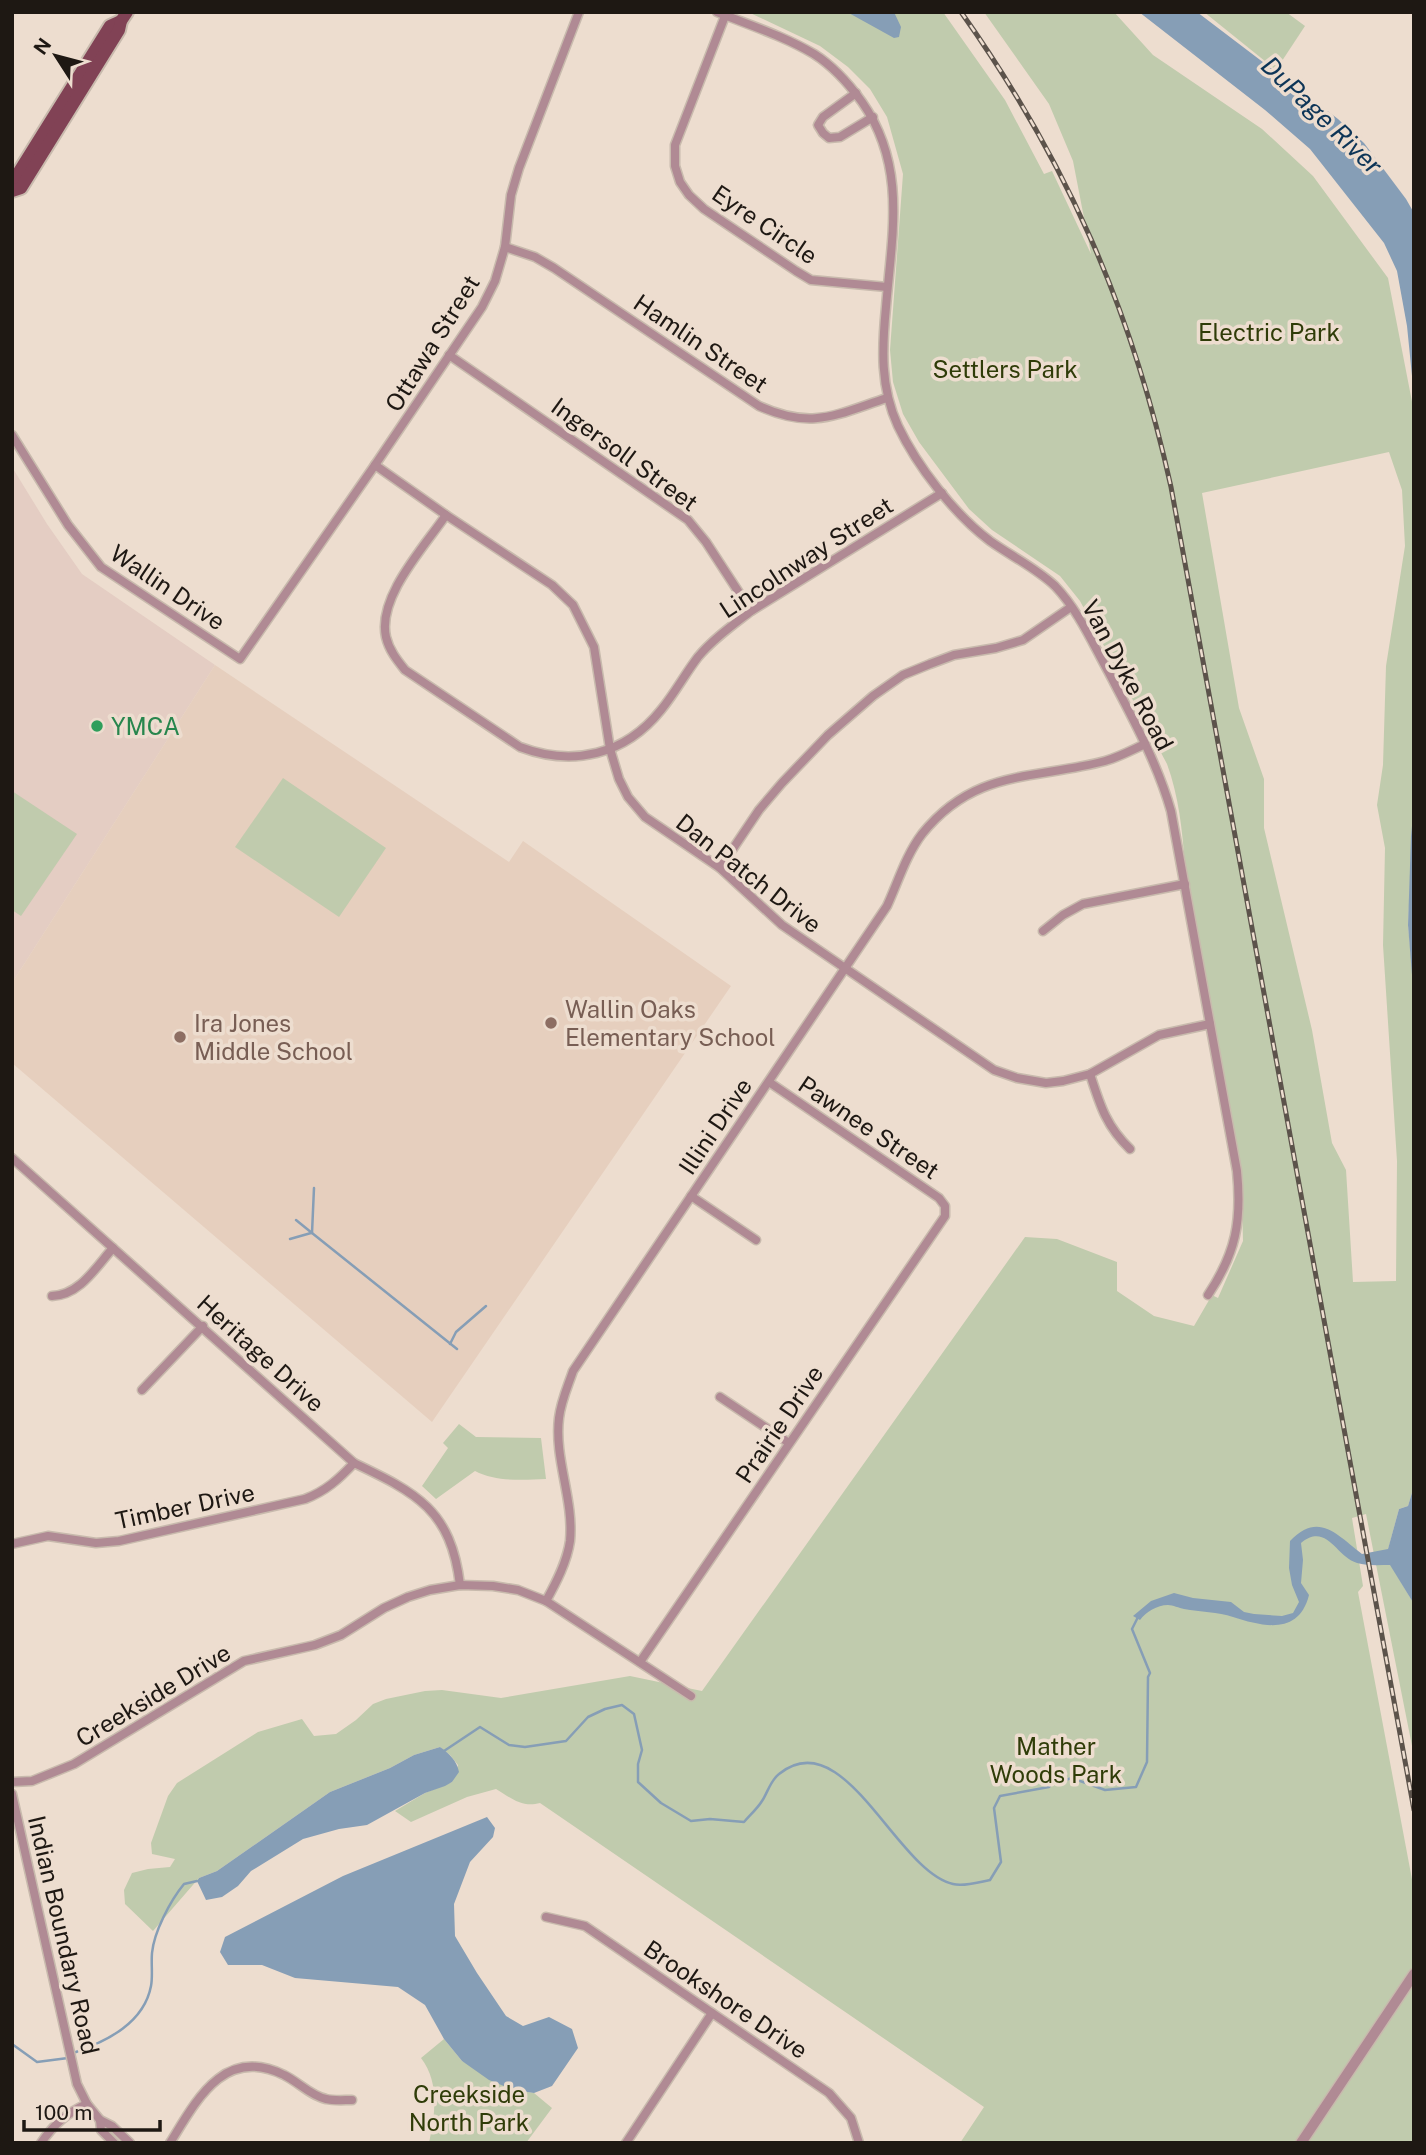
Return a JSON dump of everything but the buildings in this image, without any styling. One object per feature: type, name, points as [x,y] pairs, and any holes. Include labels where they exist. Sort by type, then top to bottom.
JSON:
[{"type":"main road","points":[[12,183],[110,26],[124,17]]},
{"type":"main road","points":[[12,191],[21,188],[120,30],[124,17]]},
{"type":"street","name":"Ottawa Street","points":[[240,659],[376,465],[482,307],[495,281],[505,247],[511,195],[519,168],[579,12]]},
{"type":"street","name":"Van Dyke Road","points":[[721,14],[814,54],[837,72],[873,117],[888,155],[893,183],[882,368],[887,398],[910,446],[942,493],[966,520],[989,540],[1055,587],[1071,607],[1089,636],[1162,780],[1185,884],[1239,1196],[1234,1243],[1224,1272],[1208,1295]]},
{"type":"street","name":"Eyre Circle","points":[[721,14],[675,145],[675,166],[680,182],[704,209],[811,280],[887,287]]},
{"type":"street","points":[[856,93],[823,117],[818,125],[823,133],[829,138],[840,137],[873,117]]},
{"type":"street","name":"Hamlin Street","points":[[505,247],[535,257],[554,268],[759,406],[782,417],[804,420],[828,417],[887,398]]},
{"type":"street","name":"Ingersoll Street","points":[[449,355],[688,520],[706,542],[751,611]]},
{"type":"street","name":"Wallin Drive","points":[[12,435],[68,525],[92,558],[134,590],[240,659]]},
{"type":"street","name":"Dan Patch Drive","points":[[376,465],[552,585],[573,605],[594,647],[610,749],[618,779],[628,797],[645,817],[720,868],[782,925],[994,1070],[1017,1078],[1046,1083],[1090,1074],[1159,1035],[1210,1024]]},
{"type":"street","name":"Lincolnway Street","points":[[446,515],[389,601],[385,636],[391,652],[405,670],[520,747],[541,755],[568,758],[588,756],[610,749],[646,726],[700,655],[724,631],[751,611],[942,493]]},
{"type":"street","points":[[720,868],[759,810],[782,783],[828,735],[873,696],[903,675],[954,655],[1023,640],[1071,607]]},
{"type":"street","name":"Illini Drive","points":[[546,1601],[560,1574],[569,1544],[571,1516],[559,1447],[559,1419],[573,1371],[887,906],[910,852],[942,814],[986,785],[1006,778],[1106,761],[1145,744]]},
{"type":"street","points":[[1043,932],[1063,915],[1083,904],[1185,884]]},
{"type":"street","points":[[1090,1074],[1104,1117],[1115,1135],[1130,1149]]},
{"type":"street","name":"Pawnee Street","points":[[769,1082],[939,1198],[945,1206]]},
{"type":"street","name":"Heritage Drive","points":[[12,1158],[354,1463],[403,1486],[423,1502],[440,1521],[450,1539],[457,1559],[460,1585]]},
{"type":"street","points":[[691,1196],[756,1240]]},
{"type":"street","name":"Prairie Drive","points":[[640,1662],[945,1216],[945,1206]]},
{"type":"street","points":[[52,1296],[76,1289],[113,1248]]},
{"type":"street","points":[[142,1390],[203,1326]]},
{"type":"street","points":[[720,1397],[789,1443]]},
{"type":"street","name":"Timber Drive","points":[[12,1544],[48,1536],[96,1543],[119,1541],[305,1499],[335,1483],[354,1463]]},
{"type":"street","name":"Creekside Drive","points":[[12,1782],[32,1781],[74,1765],[244,1661],[315,1645],[341,1635],[384,1608],[408,1597],[460,1585],[518,1590],[546,1601],[691,1696]]},
{"type":"street","name":"Indian Boundary Road","points":[[12,1794],[77,2084],[87,2104],[100,2120],[112,2126],[130,2143]]},
{"type":"street","name":"Brookshore Drive","points":[[546,1917],[585,1926],[835,2098],[850,2118],[859,2143]]},
{"type":"street","points":[[1301,2143],[1414,1974]]},
{"type":"street","points":[[626,2143],[712,2014]]},
{"type":"street","points":[[170,2143],[206,2087],[228,2071],[238,2068],[265,2068],[284,2075],[324,2099],[352,2100]]},
{"type":"street","points":[[41,2143],[51,2128],[68,2113],[87,2104]]},
{"type":"street","name":"Indian Boundary Road","points":[[100,2120],[101,2130],[114,2143]]},
{"type":"shaded area","points":[[12,467],[82,574],[215,665],[12,983]]},
{"type":"shaded area","points":[[215,665],[509,862],[523,841],[731,986],[432,1422],[12,1063],[12,983]]},
{"type":"green space","name":"Mather Woods Park","points":[[748,12],[943,12],[1005,100],[1044,174],[1052,171],[1091,254],[1073,161],[1049,104],[984,12],[1114,12],[1153,55],[1262,129],[1313,176],[1388,278],[1414,412],[1414,806],[1408,925],[1414,987],[1414,1486],[1408,1506],[1399,1509],[1386,1557],[1414,1604],[1414,1756],[1366,1514],[1352,1518],[1363,1586],[1358,1592],[1414,1890],[1414,2143],[960,2143],[984,2107],[540,1803],[522,1803],[496,1789],[467,1797],[411,1822],[395,1811],[425,1793],[452,1782],[458,1765],[440,1747],[414,1755],[390,1768],[330,1792],[217,1871],[199,1878],[153,1931],[125,1904],[124,1890],[132,1873],[170,1867],[175,1859],[152,1854],[151,1843],[168,1796],[177,1783],[258,1732],[302,1719],[314,1736],[336,1734],[373,1704],[425,1691],[442,1690],[501,1698],[630,1676],[702,1691],[1025,1237],[1057,1239],[1117,1262],[1117,1291],[1154,1316],[1194,1326],[1212,1295],[1218,1298],[1243,1241],[1241,1170],[1185,864],[1177,801],[1167,764],[1080,601],[1060,576],[992,530],[969,509],[919,442],[903,414],[893,382],[890,350],[903,174],[887,117],[870,89],[848,67],[820,46]],"holes":[[[1389,452],[1402,490],[1405,546],[1386,666],[1383,765],[1377,805],[1385,848],[1383,945],[1397,1161],[1396,1281],[1353,1282],[1346,1170],[1332,1143],[1312,1030],[1264,828],[1264,779],[1239,708],[1202,493]]]},
{"type":"green space","points":[[1204,12],[1286,12],[1305,26],[1276,70]]},
{"type":"green space","points":[[283,778],[386,848],[339,917],[235,847]]},
{"type":"green space","points":[[12,791],[77,834],[21,916],[12,910]]},
{"type":"green space","points":[[459,1424],[476,1437],[541,1438],[546,1479],[501,1479],[475,1471],[436,1499],[422,1486],[448,1448],[443,1443]]},
{"type":"green space","name":"Creekside North Park","points":[[444,2039],[462,2061],[514,2090],[534,2093],[552,2108],[526,2143],[429,2143],[434,2110],[433,2088],[421,2058]]},
{"type":"water","points":[[847,12],[894,12],[901,27],[899,37],[894,38]]},
{"type":"water","name":"DuPage River","points":[[1139,12],[1197,12],[1338,119],[1364,143],[1406,199],[1414,213],[1414,396],[1407,326],[1397,271],[1384,243],[1310,149],[1265,110]]},
{"type":"water","points":[[1414,806],[1414,1000],[1408,925]]},
{"type":"water","points":[[1414,1486],[1414,1604],[1390,1565],[1357,1563],[1318,1536],[1301,1543],[1301,1583],[1309,1595],[1304,1608],[1289,1622],[1268,1625],[1168,1605],[1152,1610],[1140,1620],[1133,1616],[1151,1601],[1174,1593],[1231,1602],[1244,1612],[1254,1614],[1282,1616],[1293,1613],[1299,1602],[1289,1568],[1290,1541],[1300,1532],[1319,1527],[1336,1534],[1362,1554],[1388,1549],[1399,1509],[1408,1506]]},
{"type":"water","points":[[440,1747],[458,1768],[459,1772],[452,1782],[425,1793],[367,1825],[303,1839],[251,1871],[238,1886],[222,1897],[206,1900],[197,1881],[199,1878],[217,1871],[330,1792],[390,1768],[414,1755]]},
{"type":"water","points":[[487,1817],[495,1828],[493,1837],[470,1862],[454,1904],[455,1936],[506,2016],[523,2026],[549,2017],[572,2029],[578,2048],[552,2086],[534,2093],[514,2090],[489,2080],[462,2061],[444,2039],[425,2005],[398,1987],[295,1978],[262,1965],[228,1965],[220,1952],[225,1937],[343,1876]]},
{"type":"waterway","points":[[314,1188],[312,1233],[457,1349]]},
{"type":"waterway","points":[[296,1220],[312,1233]]},
{"type":"waterway","points":[[290,1239],[311,1233]]},
{"type":"waterway","points":[[450,1344],[456,1332],[486,1306]]},
{"type":"waterway","points":[[444,1751],[480,1727],[509,1745],[525,1747],[566,1741],[588,1717],[622,1705],[634,1714],[642,1750],[638,1764],[638,1782],[661,1803],[691,1821],[710,1819],[744,1822],[760,1804],[779,1774],[803,1763],[826,1767],[848,1782],[911,1854],[932,1873],[953,1884],[972,1884],[990,1880],[1001,1862],[994,1808],[1000,1796],[1049,1787],[1072,1778],[1105,1790],[1136,1787],[1147,1762],[1150,1673],[1132,1629],[1138,1617]]},
{"type":"waterway","points":[[76,2052],[123,2029],[141,2010],[151,1986],[153,1945],[159,1926],[184,1884],[197,1881]]},
{"type":"waterway","points":[[12,2044],[37,2062],[68,2058]]},
{"type":"railway","points":[[961,12],[1033,124],[1091,239],[1115,298],[1155,422],[1171,487],[1414,1810]]},
{"type":"place","name":"YMCA","points":[[97,726]]},
{"type":"place","name":"Wallin Oaks Elementary School","points":[[551,1023]]},
{"type":"place","name":"Ira Jones Middle School","points":[[180,1037]]},
{"type":"park label","name":"Electric Park","points":[[1269,332]]},
{"type":"park label","name":"Settlers Park","points":[[1005,369]]}]
